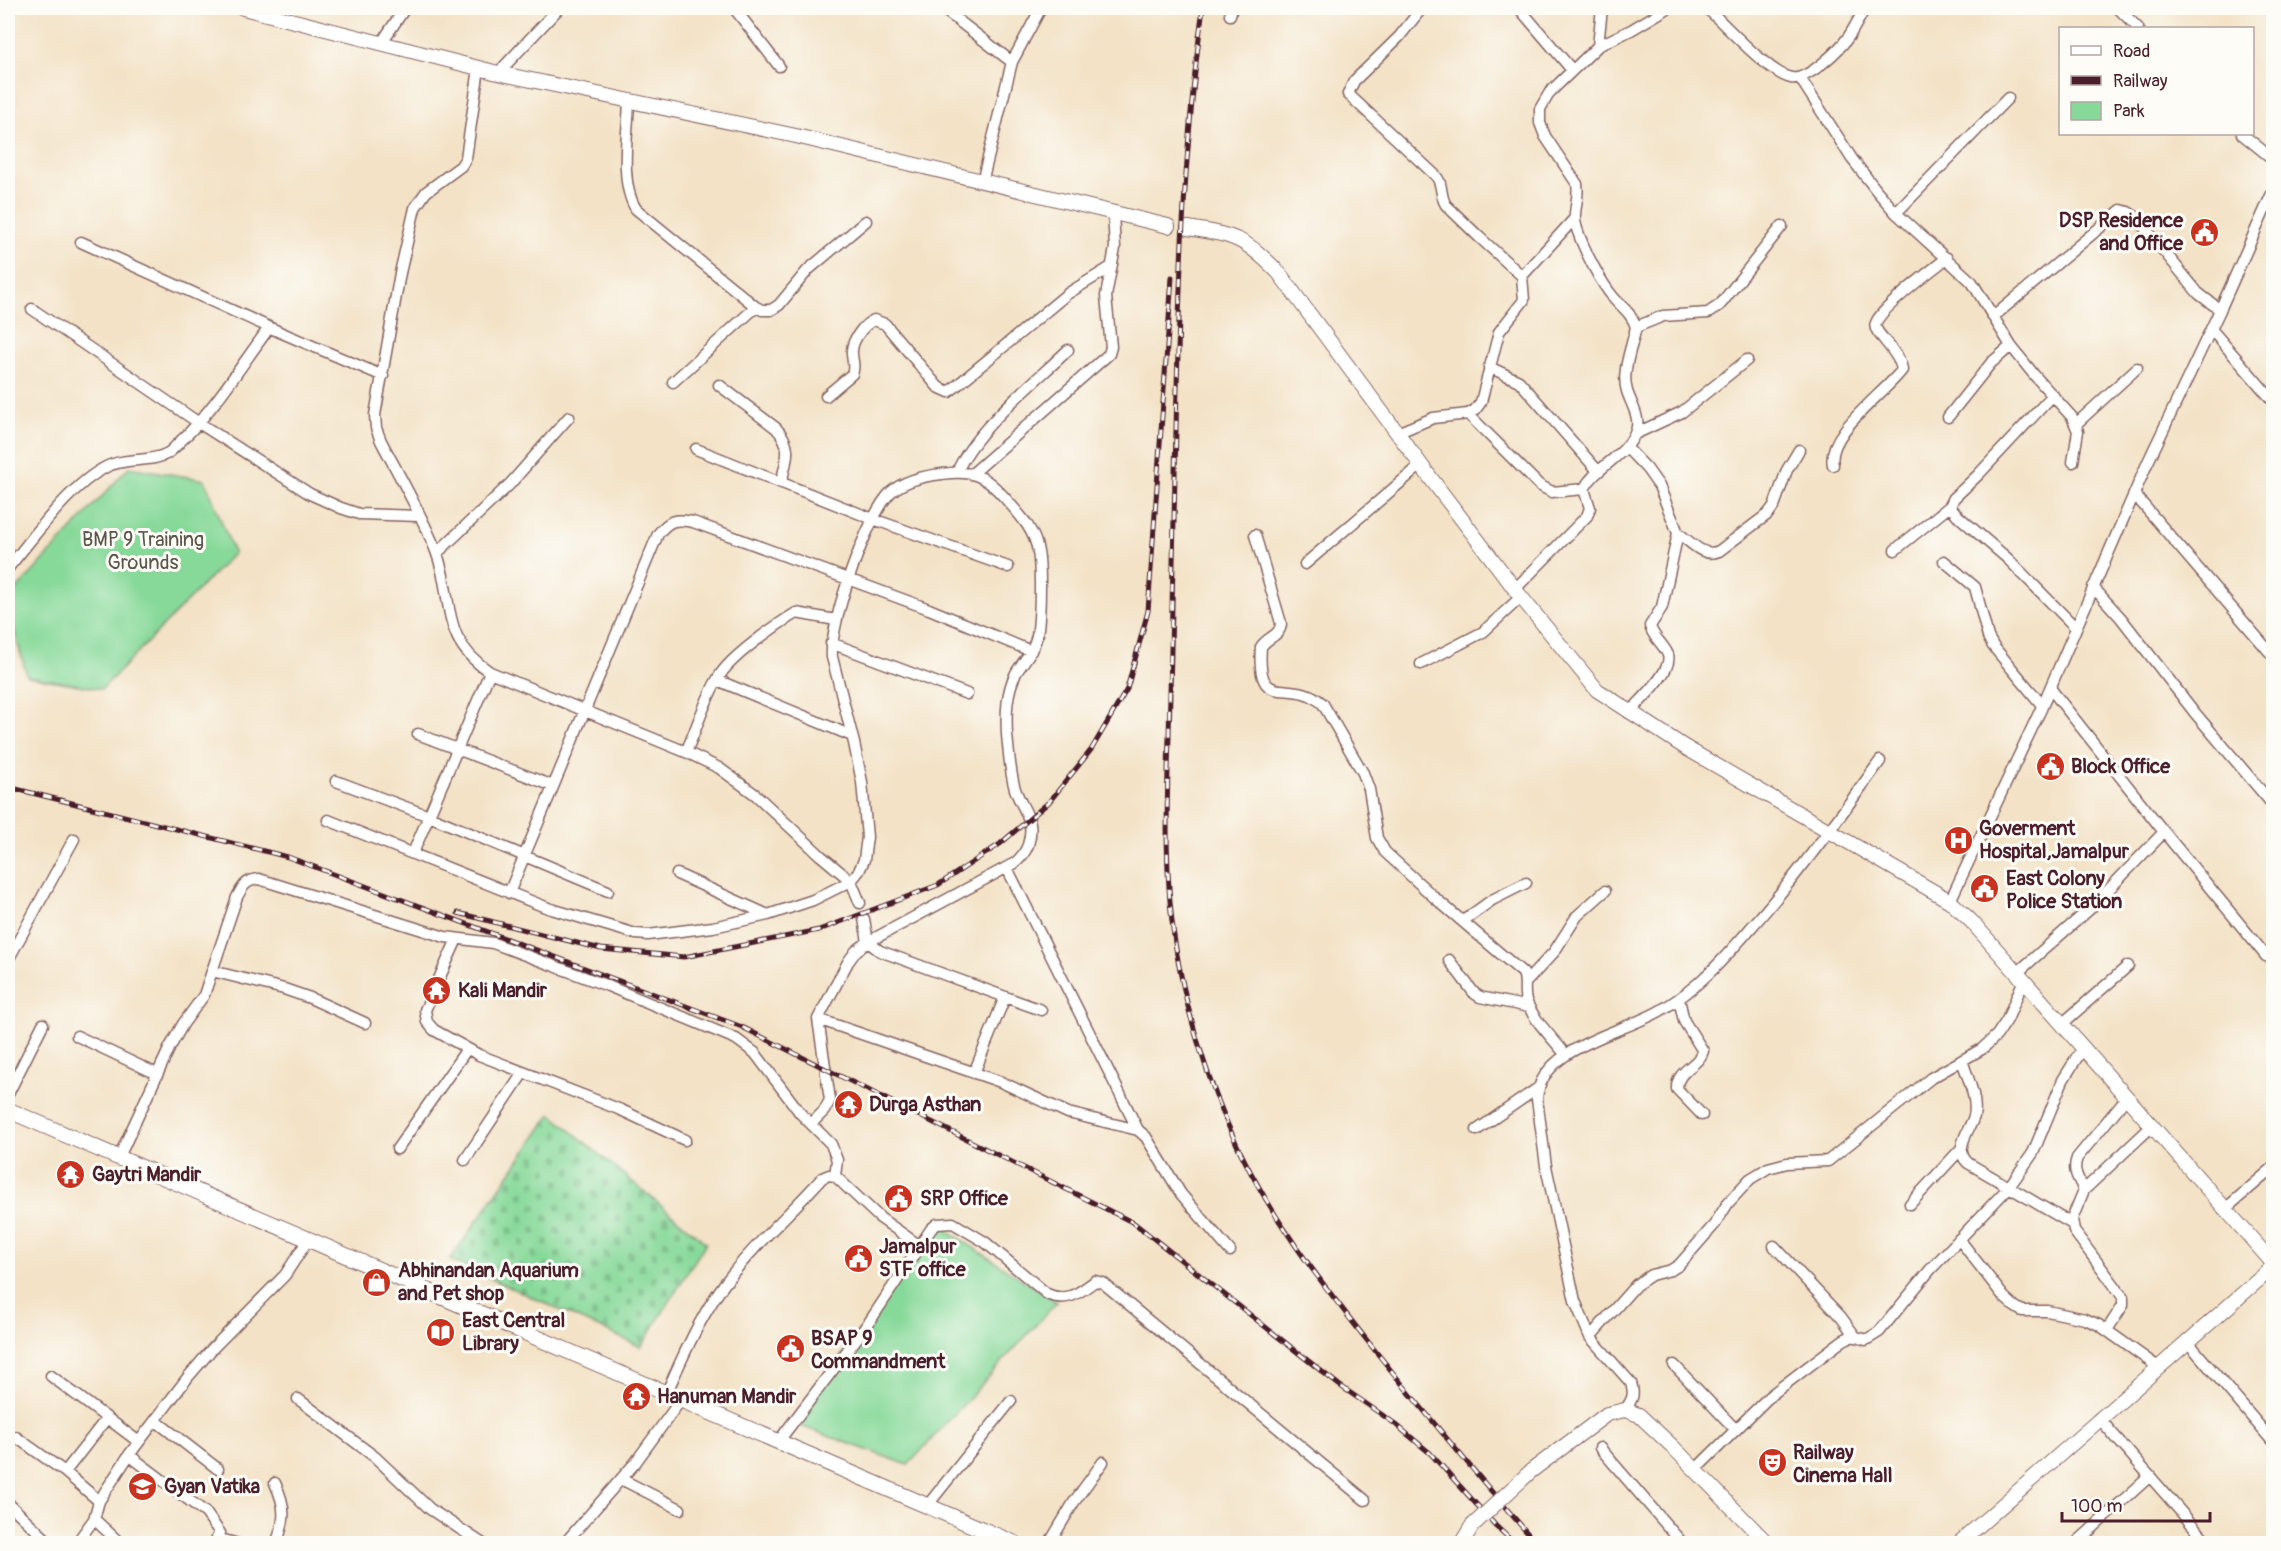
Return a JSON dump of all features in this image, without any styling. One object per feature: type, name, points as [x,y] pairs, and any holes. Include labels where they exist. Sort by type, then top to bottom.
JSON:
[{"type":"main road","points":[[8,1110],[680,1401],[781,1438],[927,1506],[1016,1544]]},
{"type":"street","points":[[243,8],[498,73],[796,136],[1168,226]]},
{"type":"street","points":[[382,42],[405,8]]},
{"type":"street","points":[[498,73],[559,8]]},
{"type":"street","points":[[734,8],[779,66]]},
{"type":"street","points":[[942,8],[1012,62]]},
{"type":"street","points":[[982,182],[1012,62],[1041,8]]},
{"type":"street","points":[[1397,433],[1433,418],[1468,414],[1481,402],[1499,332],[1524,300],[1522,276],[1442,200],[1442,185],[1435,175],[1348,94],[1354,81],[1399,37],[1422,8]]},
{"type":"street","points":[[1519,8],[1572,70]]},
{"type":"street","points":[[1598,46],[1602,8]]},
{"type":"street","points":[[1421,664],[1482,632],[1587,516],[1590,508],[1584,489],[1590,479],[1626,447],[1635,434],[1638,424],[1626,389],[1626,372],[1636,327],[1629,314],[1614,298],[1604,282],[1577,230],[1574,219],[1577,184],[1545,136],[1540,123],[1540,109],[1550,92],[1598,46],[1668,8]]},
{"type":"street","points":[[1707,8],[1768,64],[1790,78],[1800,78],[1832,54],[1848,37],[1865,8]]},
{"type":"street","points":[[2118,8],[2137,27]]},
{"type":"street","points":[[479,68],[466,158],[461,166],[426,192],[415,208],[400,273],[375,415],[376,428],[437,553],[458,640],[466,654],[490,672],[686,752],[711,763],[738,780],[851,881],[860,903]]},
{"type":"street","points":[[1800,78],[1852,159],[1896,213],[1971,282],[2012,346],[2076,424],[2078,431],[2073,462]]},
{"type":"street","points":[[1896,213],[2008,98]]},
{"type":"street","points":[[629,102],[627,179],[631,201],[636,208],[756,307],[771,310],[779,305],[808,270],[866,221]]},
{"type":"street","points":[[2243,135],[2274,160]]},
{"type":"street","points":[[1950,901],[2050,688],[2134,494],[2274,189]]},
{"type":"street","points":[[1994,317],[2121,210],[2136,218],[2198,293],[2220,310]]},
{"type":"street","points":[[973,473],[1109,354],[1111,347],[1106,296],[1115,239],[1113,213]]},
{"type":"street","points":[[1522,276],[1574,219]]},
{"type":"street","points":[[1636,327],[1663,316],[1708,313],[1720,305],[1782,226]]},
{"type":"street","points":[[1188,228],[1237,238],[1262,255],[1279,273],[1421,465],[1586,680],[1606,698],[1695,754],[1950,901],[1972,922],[2273,1265],[1958,1544]]},
{"type":"street","points":[[81,242],[269,328],[382,376]]},
{"type":"street","points":[[1833,465],[1832,456],[1839,436],[1902,370],[1898,358],[1878,332],[1877,321],[1897,299],[1947,258]]},
{"type":"street","points":[[826,396],[852,374],[854,370],[852,350],[867,323],[874,320],[885,324],[938,387],[949,392],[1067,294],[1111,267]]},
{"type":"street","points":[[673,382],[756,307]]},
{"type":"street","points":[[32,309],[199,423],[310,494],[341,508],[377,516],[419,516]]},
{"type":"street","points":[[8,568],[88,477],[108,466],[126,460],[167,454],[199,423],[269,328]]},
{"type":"street","points":[[2211,329],[2274,402]]},
{"type":"street","points":[[1948,417],[1988,366],[2012,346]]},
{"type":"street","points":[[957,472],[963,458],[990,425],[1068,351]]},
{"type":"street","points":[[1635,434],[1682,412],[1747,360]]},
{"type":"street","points":[[1489,367],[1519,381],[1598,471]]},
{"type":"street","points":[[2076,424],[2137,368]]},
{"type":"street","points":[[719,385],[783,436],[788,453],[781,483]]},
{"type":"street","points":[[1895,550],[1950,507],[1954,498],[2053,395]]},
{"type":"street","points":[[1468,414],[1539,485],[1552,492],[1561,493],[1584,489]]},
{"type":"street","points":[[437,553],[510,483],[569,417]]},
{"type":"street","points":[[1626,447],[1647,469],[1659,486],[1678,533],[1704,552],[1712,554],[1768,514],[1774,506],[1787,470],[1798,450]]},
{"type":"street","points":[[696,449],[873,519],[1008,567]]},
{"type":"street","points":[[1305,564],[1421,465]]},
{"type":"street","points":[[328,820],[548,908],[636,934],[648,935],[712,927],[768,915],[813,900],[851,881],[864,860],[867,837],[862,782],[832,657],[831,643],[849,580],[873,519],[885,498],[900,485],[931,475],[957,472],[973,473],[984,477],[1024,520],[1038,551],[1039,632],[1008,693],[1006,715],[1014,783],[1032,827],[1024,856],[1007,868],[868,942],[856,951],[818,1019],[830,1100],[824,1111],[811,1124]]},
{"type":"street","points":[[2134,494],[2274,657]]},
{"type":"street","points":[[1950,507],[2008,559],[2076,628]]},
{"type":"street","points":[[509,893],[658,534],[666,523],[677,520],[693,522],[1031,651]]},
{"type":"street","points":[[1629,712],[1660,677],[1668,662],[1667,652],[1652,633],[1650,626],[1662,607],[1678,533]]},
{"type":"street","points":[[1255,535],[1281,623],[1278,633],[1264,642],[1261,647],[1263,680],[1266,687],[1273,690],[1304,691],[1315,696],[1323,704],[1363,773],[1369,789],[1377,838],[1381,845],[1400,867],[1523,973],[1526,982],[1525,996],[1529,1007],[1565,1054]]},
{"type":"street","points":[[1944,561],[1975,587],[1988,637],[1993,646],[2042,705]]},
{"type":"street","points":[[2093,587],[2121,618],[2195,713],[2274,806]]},
{"type":"street","points":[[686,752],[717,680],[728,665],[796,613],[836,620]]},
{"type":"street","points":[[831,643],[968,694]]},
{"type":"street","points":[[413,853],[490,672]]},
{"type":"street","points":[[717,680],[852,736]]},
{"type":"street","points":[[2050,688],[2266,956],[2274,960]]},
{"type":"street","points":[[418,734],[553,786]]},
{"type":"street","points":[[1625,1410],[1634,1392],[1631,1383],[1590,1337],[1575,1301],[1546,1166],[1537,1099],[1538,1088],[1550,1067],[1565,1054],[1662,1011],[1695,988],[1781,894],[1880,761]]},
{"type":"street","points":[[336,781],[429,816],[608,891]]},
{"type":"street","points":[[1590,1337],[1636,1284],[1651,1275],[1671,1270],[1679,1265],[1750,1179],[1768,1168],[1787,1163],[1828,1161],[1930,1078],[1982,1049],[1997,1035],[2007,1020],[2020,977],[2164,832]]},
{"type":"street","points":[[8,960],[74,839]]},
{"type":"street","points":[[1007,868],[1138,1130],[1146,1137],[1181,1194],[1230,1251]]},
{"type":"street","points":[[677,874],[768,915]]},
{"type":"street","points":[[118,1157],[183,1024],[200,1003],[243,885],[250,880],[259,879],[457,939],[493,943],[608,986],[736,1039],[755,1053],[786,1096],[831,1144],[837,1161],[835,1176]]},
{"type":"street","points":[[1463,921],[1492,900],[1526,883]]},
{"type":"street","points":[[1526,982],[1554,952],[1577,916],[1605,891]]},
{"type":"street","points":[[864,919],[868,942],[890,955],[1041,1010]]},
{"type":"street","points":[[457,939],[425,1010],[427,1022],[434,1030],[467,1049],[621,1110],[685,1140]]},
{"type":"street","points":[[1449,960],[1474,993],[1480,997],[1529,1007]]},
{"type":"street","points":[[2062,1024],[2128,966]]},
{"type":"street","points":[[212,971],[293,992],[365,1023]]},
{"type":"street","points":[[974,1073],[1005,997]]},
{"type":"street","points":[[1679,999],[1684,1021],[1703,1051],[1702,1056],[1690,1065],[1678,1081],[1677,1089],[1702,1115]]},
{"type":"street","points":[[818,1019],[1001,1082],[1084,1119],[1138,1130]]},
{"type":"street","points":[[8,1094],[43,1024]]},
{"type":"street","points":[[76,1036],[157,1074]]},
{"type":"street","points":[[1695,1470],[1772,1395],[1842,1341],[1855,1336],[1866,1340],[1879,1332],[1959,1239],[2009,1187],[2033,1153],[2063,1080],[2083,1048]]},
{"type":"street","points":[[397,1149],[467,1049]]},
{"type":"street","points":[[1910,1204],[1960,1150],[1974,1113],[1974,1103],[1962,1060]]},
{"type":"street","points":[[465,1160],[524,1073]]},
{"type":"street","points":[[1477,1130],[1538,1088]]},
{"type":"street","points":[[2084,1191],[2074,1171],[2078,1158],[2127,1097]]},
{"type":"street","points":[[2107,1330],[2123,1305],[2123,1297],[2074,1231],[2072,1224],[2084,1191],[2152,1126]]},
{"type":"street","points":[[1960,1150],[1962,1158],[1968,1163],[2072,1224]]},
{"type":"street","points":[[2224,1210],[2274,1167]]},
{"type":"street","points":[[666,1394],[702,1318],[732,1274],[765,1235],[822,1178],[829,1175],[835,1176],[880,1218],[920,1246]]},
{"type":"street","points":[[781,1438],[870,1321],[937,1224],[953,1222],[985,1242],[1047,1294],[1058,1299],[1079,1293],[1095,1281],[1103,1283],[1365,1500]]},
{"type":"street","points":[[1959,1239],[2004,1297],[2022,1311],[2047,1311],[2085,1319],[2107,1330],[2158,1366]]},
{"type":"street","points":[[76,1544],[94,1519],[99,1501],[129,1455],[188,1377],[212,1349],[285,1275],[308,1240]]},
{"type":"street","points":[[1774,1246],[1841,1317],[1855,1336]]},
{"type":"street","points":[[2187,1341],[2274,1443]]},
{"type":"street","points":[[1674,1365],[1736,1430]]},
{"type":"street","points":[[51,1376],[139,1442]]},
{"type":"street","points":[[298,1399],[375,1457],[430,1509],[483,1544]]},
{"type":"street","points":[[564,1544],[621,1479],[680,1401]]},
{"type":"street","points":[[927,1506],[1011,1401]]},
{"type":"street","points":[[1461,1544],[1472,1526],[1531,1471],[1607,1414],[1625,1410],[1639,1416],[1768,1544]]},
{"type":"street","points":[[65,1472],[107,1418]]},
{"type":"street","points":[[2099,1418],[2209,1544]]},
{"type":"street","points":[[156,1421],[218,1470]]},
{"type":"street","points":[[16,1437],[65,1472],[99,1501]]},
{"type":"street","points":[[1600,1448],[1683,1544]]},
{"type":"street","points":[[129,1455],[206,1513],[220,1533],[214,1541],[238,1544]]},
{"type":"street","points":[[1049,1544],[1074,1502],[1103,1462]]},
{"type":"street","points":[[2075,1544],[2150,1476]]},
{"type":"street","points":[[621,1479],[680,1509]]},
{"type":"street","points":[[275,1483],[283,1501],[284,1512],[276,1544]]},
{"type":"street","points":[[8,1503],[51,1544]]},
{"type":"street","points":[[94,1519],[122,1544]]},
{"type":"green space","name":"BMP 9 Training Grounds","points":[[129,467],[205,480],[234,553],[102,689],[27,676],[8,609],[8,599]]},
{"type":"green space","points":[[551,1114],[706,1243],[641,1347],[450,1260]]},
{"type":"green space","points":[[937,1224],[1057,1302],[908,1465],[792,1423]]},
{"type":"railway","points":[[1203,8],[1189,136],[1181,264],[1168,787],[1169,891],[1175,943],[1184,990],[1196,1036],[1219,1103],[1243,1157],[1276,1216],[1334,1299],[1537,1544]]},
{"type":"railway","points":[[458,913],[601,949],[684,957],[819,930],[938,885],[1000,844],[1049,802],[1091,750],[1127,689],[1148,611],[1172,277]]},
{"type":"railway","points":[[8,787],[288,857],[742,1027],[1134,1223],[1339,1385],[1394,1423],[1430,1453],[1515,1544]]},
{"type":"place","name":"DSP Residence and Office","points":[[2204,232]]},
{"type":"place","name":"Block Office","points":[[2050,766]]},
{"type":"place","name":"Goverment Hospital,Jamalpur","points":[[1958,840]]},
{"type":"place","name":"East Colony Police Station","points":[[1985,889]]},
{"type":"place","name":"Kali Mandir","points":[[437,990]]},
{"type":"place","name":"Durga Asthan","points":[[848,1104]]},
{"type":"place","name":"Gaytri Mandir","points":[[71,1174]]},
{"type":"place","name":"SRP Office","points":[[899,1198]]},
{"type":"place","name":"Jamalpur STF office","points":[[858,1258]]},
{"type":"place","name":"Abhinandan Aquarium and Pet shop","points":[[377,1282]]},
{"type":"place","name":"East Central Library","points":[[441,1332]]},
{"type":"place","name":"BSAP 9 Commandment","points":[[790,1349]]},
{"type":"place","name":"Hanuman Mandir","points":[[636,1396]]},
{"type":"place","name":"Railway Cinema Hall","points":[[1772,1463]]},
{"type":"place","name":"Gyan Vatika","points":[[143,1486]]}]
